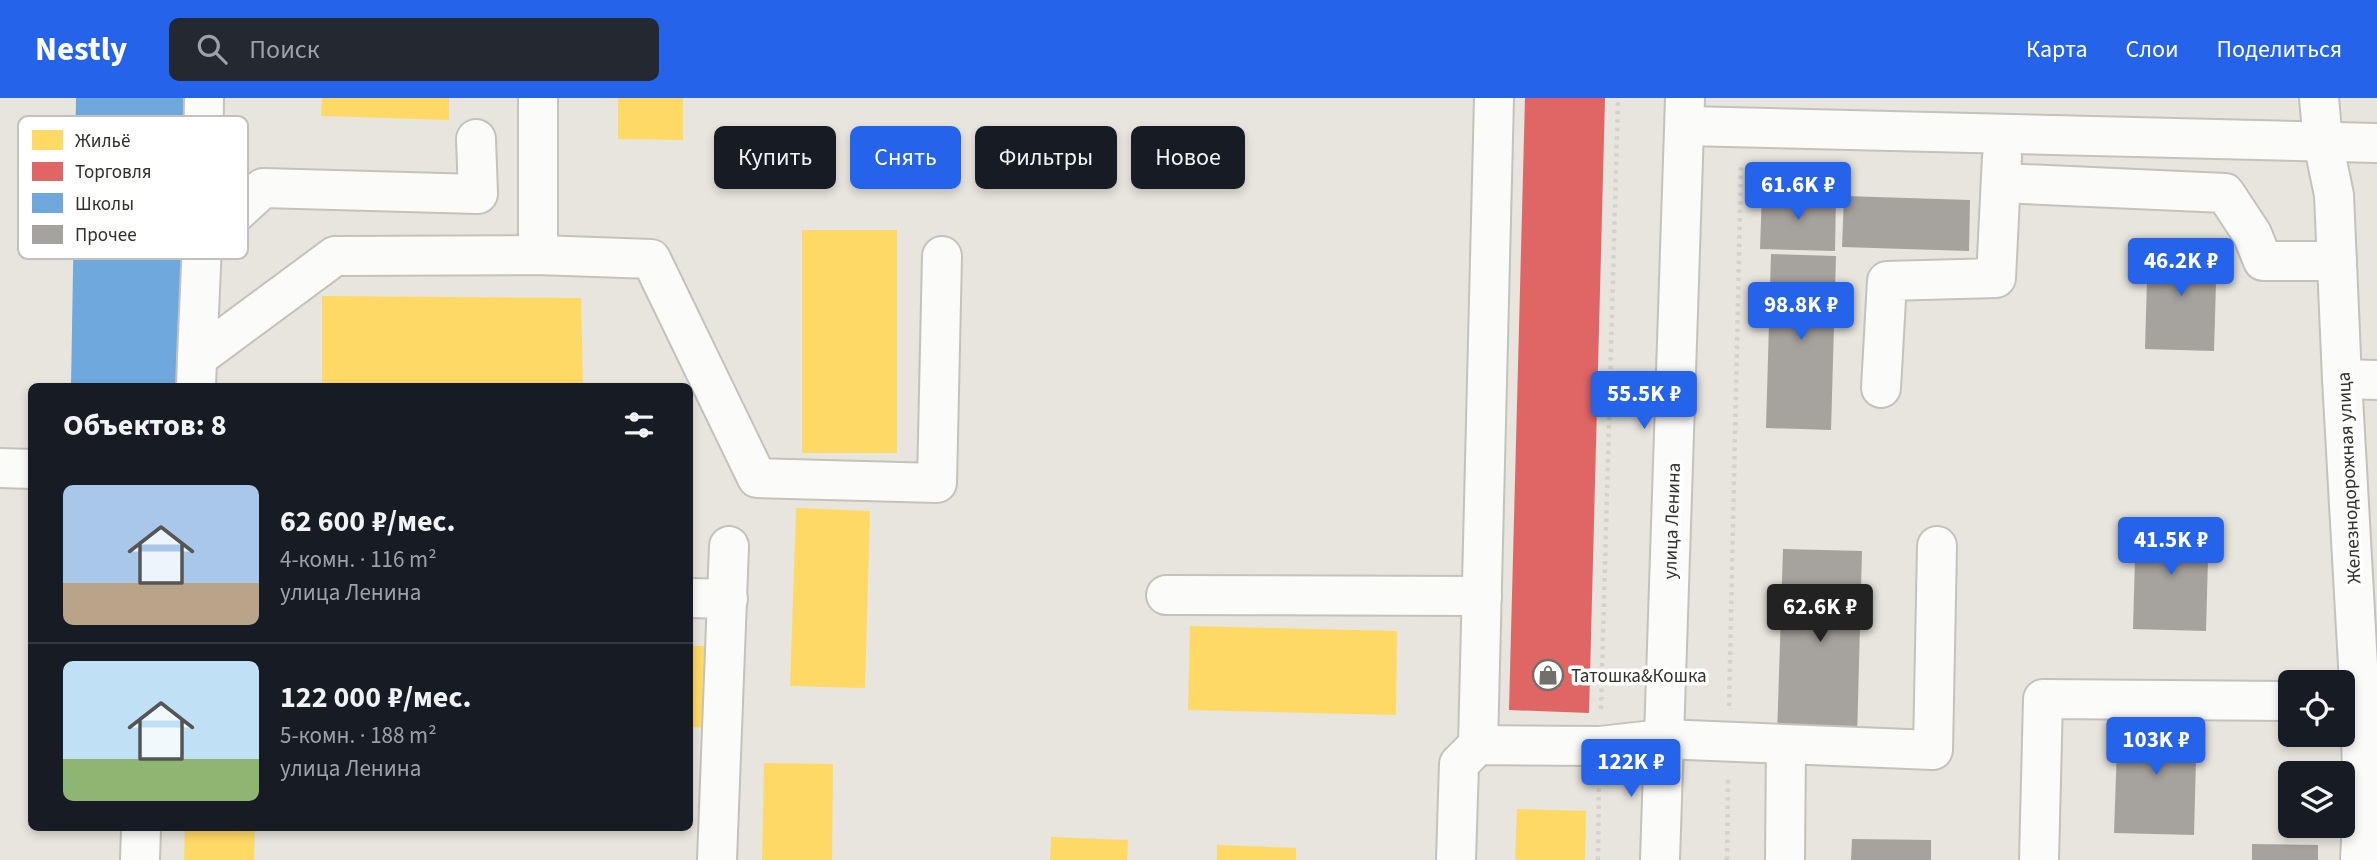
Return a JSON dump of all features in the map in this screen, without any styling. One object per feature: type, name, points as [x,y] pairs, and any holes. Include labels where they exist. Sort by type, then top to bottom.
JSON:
[{"type":"street","points":[[204,98],[204,116]]},
{"type":"street","points":[[538,98],[538,255]]},
{"type":"street","points":[[1456,860],[1459,764],[1478,745],[1494,98]]},
{"type":"street","name":"Железнодорожная улица","points":[[2319,98],[2323,142],[2334,195],[2337,261],[2359,379],[2364,518],[2354,670]]},
{"type":"street","points":[[1685,112],[1742,127],[2377,143]]},
{"type":"street","name":"улица Ленина","points":[[1660,860],[1685,112]]},
{"type":"street","points":[[1881,388],[1886,281],[1996,278],[2003,134]]},
{"type":"street","points":[[248,201],[262,188],[478,194],[476,139]]},
{"type":"street","points":[[2001,183],[2225,193],[2252,234],[2263,261],[2337,261]]},
{"type":"street","points":[[196,372],[335,256],[538,255],[651,259],[757,478],[937,483],[942,256]]},
{"type":"street","points":[[196,372],[201,259]]},
{"type":"street","points":[[0,468],[28,469]]},
{"type":"street","points":[[717,860],[705,750],[727,599],[729,546]]},
{"type":"street","points":[[1478,745],[1600,747],[1663,739],[1933,750],[1937,546]]},
{"type":"street","points":[[1166,594],[1482,596]]},
{"type":"street","points":[[693,598],[727,599]]},
{"type":"street","points":[[2039,860],[2043,699],[2278,701]]},
{"type":"street","name":"Железнодорожная улица","points":[[2355,729],[2363,805],[2360,860]]},
{"type":"street","points":[[1785,860],[1786,745]]},
{"type":"street","points":[[140,860],[141,831]]},
{"type":"path","points":[[1598,860],[1618,98]]},
{"type":"path","points":[[1727,860],[1742,127]]},
{"type":"building: Жильё","points":[[322,98],[449,98],[449,120],[321,116]]},
{"type":"building: Жильё","points":[[618,98],[683,98],[683,140],[618,139]]},
{"type":"building: Жильё","points":[[802,230],[897,230],[897,453],[802,453]]},
{"type":"building: Жильё","points":[[322,296],[581,298],[583,383],[322,383]]},
{"type":"building: Жильё","points":[[796,508],[870,511],[865,688],[790,686]]},
{"type":"building: Жильё","points":[[1190,626],[1397,631],[1396,715],[1188,710]]},
{"type":"building: Жильё","points":[[693,646],[714,646],[711,728],[693,727]]},
{"type":"building: Жильё","points":[[764,763],[833,764],[832,860],[762,860]]},
{"type":"building: Жильё","points":[[1517,809],[1586,811],[1585,860],[1515,860]]},
{"type":"building: Жильё","points":[[185,831],[255,831],[254,860],[184,860]]},
{"type":"building: Жильё","points":[[1051,837],[1128,840],[1127,860],[1050,860]]},
{"type":"building: Жильё","points":[[1217,845],[1296,848],[1296,860],[1217,860]]},
{"type":"building: Торговля","points":[[1525,98],[1605,98],[1589,713],[1509,710]]},
{"type":"building: Школы","points":[[76,98],[184,98],[184,116],[76,116]]},
{"type":"building: Школы","points":[[73,259],[181,259],[179,383],[71,383]]},
{"type":"building: Прочее","points":[[1762,192],[1836,194],[1835,251],[1760,249]]},
{"type":"building: Прочее","points":[[1844,196],[1970,200],[1969,251],[1842,247]]},
{"type":"building: Прочее","points":[[2148,246],[2217,248],[2214,351],[2145,349]]},
{"type":"building: Прочее","points":[[1771,254],[1836,256],[1831,430],[1766,428]]},
{"type":"building: Прочее","points":[[2136,523],[2209,524],[2206,631],[2133,629]]},
{"type":"building: Прочее","points":[[1783,549],[1862,551],[1857,738],[1777,736]]},
{"type":"building: Прочее","points":[[2118,718],[2197,721],[2194,835],[2114,833]]},
{"type":"building: Прочее","points":[[1852,839],[1931,840],[1931,860],[1851,860]]},
{"type":"building: Прочее","points":[[2252,844],[2318,845],[2318,860],[2252,860]]},
{"type":"place","name":"Татошка&Кошка","points":[[1548,675]]}]
